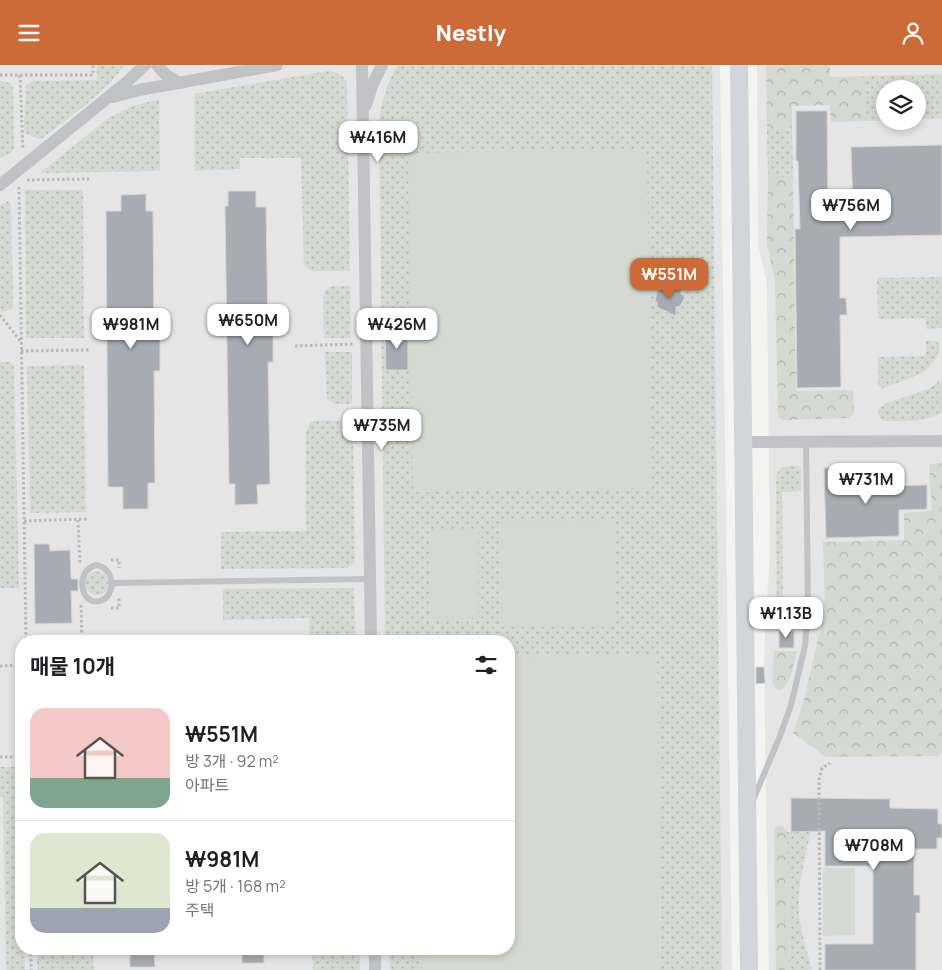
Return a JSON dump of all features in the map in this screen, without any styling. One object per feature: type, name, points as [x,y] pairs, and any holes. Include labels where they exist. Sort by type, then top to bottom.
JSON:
[{"type":"street","points":[[0,185],[104,101],[145,65]]},
{"type":"street","points":[[157,65],[164,74],[179,83]]},
{"type":"street","points":[[104,101],[132,91],[278,65]]},
{"type":"street","points":[[362,65],[371,635]]},
{"type":"street","points":[[363,119],[372,86],[382,65]]},
{"type":"street","points":[[739,65],[749,970]]},
{"type":"street","points":[[743,442],[942,441]]},
{"type":"street","points":[[375,955],[375,970]]},
{"type":"lane","points":[[747,813],[780,736],[791,705],[805,646],[808,608],[806,442]]},
{"type":"lane","points":[[101,566],[108,573],[112,583],[110,595],[94,602],[90,601],[85,595],[82,580],[84,574],[91,567],[101,566]]},
{"type":"lane","points":[[112,583],[370,579]]},
{"type":"path","points":[[0,75],[93,75],[93,65]]},
{"type":"path","points":[[16,155],[23,150],[20,75]]},
{"type":"path","points":[[25,180],[89,179]]},
{"type":"path","points":[[19,185],[26,635]]},
{"type":"path","points":[[0,315],[22,342]]},
{"type":"path","points":[[295,346],[355,344]]},
{"type":"path","points":[[21,351],[92,350]]},
{"type":"path","points":[[24,521],[88,519]]},
{"type":"path","points":[[0,666],[15,665]]},
{"type":"path","points":[[0,757],[15,757]]},
{"type":"path","points":[[820,970],[819,780],[822,768],[830,763]]},
{"type":"path","points":[[30,955],[31,970]]},
{"type":"shaded area","points":[[0,65],[720,65],[732,970],[0,970]]},
{"type":"shaded area","points":[[757,65],[942,65],[942,970],[769,970],[764,667],[770,553],[767,284],[758,244]]},
{"type":"green space","points":[[97,65],[124,65],[97,95],[43,138],[38,139],[27,134],[24,127],[26,85],[33,81],[97,80]]},
{"type":"green space","points":[[398,65],[712,65],[722,970],[660,970],[657,656],[515,657],[515,635],[385,635],[379,123],[390,79]]},
{"type":"green space","points":[[766,65],[830,65],[830,77],[863,76],[865,121],[831,122],[830,105],[792,106],[792,128],[767,129]]},
{"type":"green space","points":[[328,71],[340,74],[347,83],[350,271],[311,271],[304,265],[301,158],[240,158],[240,169],[195,171],[194,94]]},
{"type":"green space","points":[[942,74],[942,118],[926,119],[926,80],[876,80],[876,121],[865,121],[863,76]]},
{"type":"green space","points":[[0,81],[10,83],[13,88],[14,148],[11,153],[0,158]]},
{"type":"green space","points":[[159,99],[160,171],[40,173],[107,119],[133,106]]},
{"type":"green space","points":[[792,128],[793,177],[768,177],[767,129]]},
{"type":"green space","points":[[647,149],[652,488],[413,492],[408,153]]},
{"type":"green space","points":[[768,177],[793,177],[796,391],[853,390],[854,412],[850,418],[785,420],[778,417],[775,281],[767,244]]},
{"type":"green space","points":[[25,190],[83,190],[84,338],[26,338]]},
{"type":"green space","points":[[8,201],[11,205],[13,303],[12,309],[2,312],[0,310],[0,205]]},
{"type":"green space","points":[[942,277],[942,328],[926,329],[926,318],[878,319],[877,278]]},
{"type":"green space","points":[[332,286],[350,286],[351,338],[324,338],[323,297],[325,291]]},
{"type":"green space","points":[[926,341],[939,343],[939,351],[932,364],[922,373],[887,387],[883,388],[878,385],[878,357],[926,356]]},
{"type":"green space","points":[[325,352],[352,352],[352,404],[335,404],[327,399]]},
{"type":"green space","points":[[0,362],[9,362],[14,365],[19,588],[0,588]]},
{"type":"green space","points":[[84,365],[86,512],[30,513],[27,366]]},
{"type":"green space","points":[[942,379],[942,412],[936,416],[915,421],[886,421],[882,420],[878,414],[878,410],[884,404],[929,389]]},
{"type":"green space","points":[[353,420],[355,562],[348,568],[221,569],[221,532],[306,531],[306,433],[310,423],[314,421]]},
{"type":"green space","points":[[942,463],[942,751],[938,756],[826,757],[793,733],[803,704],[825,608],[823,542],[904,540],[904,513],[932,511],[929,464]]},
{"type":"green space","points":[[801,466],[801,491],[782,492],[783,628],[777,627],[776,476],[783,468]]},
{"type":"green space","points":[[614,521],[615,627],[502,627],[501,522]]},
{"type":"green space","points":[[429,530],[478,530],[478,618],[430,619]]},
{"type":"green space","points":[[97,571],[106,574],[109,583],[106,592],[97,595],[88,592],[85,583],[88,574]]},
{"type":"green space","points":[[354,588],[356,635],[310,635],[309,618],[223,620],[223,589]]},
{"type":"green space","points":[[774,651],[797,651],[790,677],[780,690],[775,688],[773,683]]},
{"type":"green space","points":[[657,656],[660,970],[422,970],[422,955],[515,955],[515,657]]},
{"type":"green space","points":[[0,767],[15,767],[15,955],[24,955],[25,970],[6,970],[3,797],[0,797]]},
{"type":"green space","points":[[780,826],[787,832],[790,970],[776,970],[774,829]]},
{"type":"green space","points":[[811,831],[799,892],[799,913],[812,970],[790,970],[787,832]]},
{"type":"green space","points":[[823,868],[855,868],[855,935],[823,936]]},
{"type":"green space","points":[[37,955],[93,955],[94,970],[37,970]]},
{"type":"green space","points":[[312,955],[360,955],[360,970],[313,970]]},
{"type":"green space","points":[[389,955],[422,955],[422,970],[390,970]]},
{"type":"building","points":[[796,111],[827,111],[828,209],[853,208],[851,147],[942,145],[942,235],[840,237],[840,298],[846,298],[847,315],[840,315],[841,387],[797,388],[795,229],[800,229],[798,161],[796,161]]},
{"type":"building","points":[[228,191],[256,191],[256,207],[266,207],[268,329],[273,329],[273,362],[268,362],[270,484],[257,485],[258,504],[235,505],[235,484],[229,484],[225,206],[228,206]]},
{"type":"building","points":[[146,194],[146,211],[153,211],[154,333],[160,333],[160,371],[154,371],[155,483],[148,483],[148,509],[123,509],[123,487],[108,487],[106,211],[121,211],[121,195]]},
{"type":"building","points":[[681,288],[681,294],[685,297],[680,306],[676,307],[676,316],[657,307],[657,302],[655,301],[658,289]]},
{"type":"building","points":[[408,329],[408,370],[386,370],[385,330]]},
{"type":"building","points":[[853,467],[854,480],[882,479],[883,486],[927,485],[927,509],[899,510],[899,536],[826,538],[824,468]]},
{"type":"building","points":[[34,544],[49,544],[50,551],[70,550],[71,579],[78,579],[78,591],[71,591],[72,623],[35,624]]},
{"type":"building","points":[[779,631],[794,631],[794,648],[779,648]]},
{"type":"building","points":[[756,667],[764,667],[765,683],[756,684]]},
{"type":"building","points":[[791,798],[890,799],[890,808],[938,809],[938,824],[942,824],[942,838],[937,838],[937,849],[914,849],[914,895],[920,895],[920,913],[916,913],[916,970],[825,970],[825,944],[873,944],[873,866],[825,866],[825,831],[791,832]]},
{"type":"building","points":[[130,955],[154,955],[155,967],[130,967]]},
{"type":"building","points":[[242,955],[264,955],[264,963],[242,963]]}]
